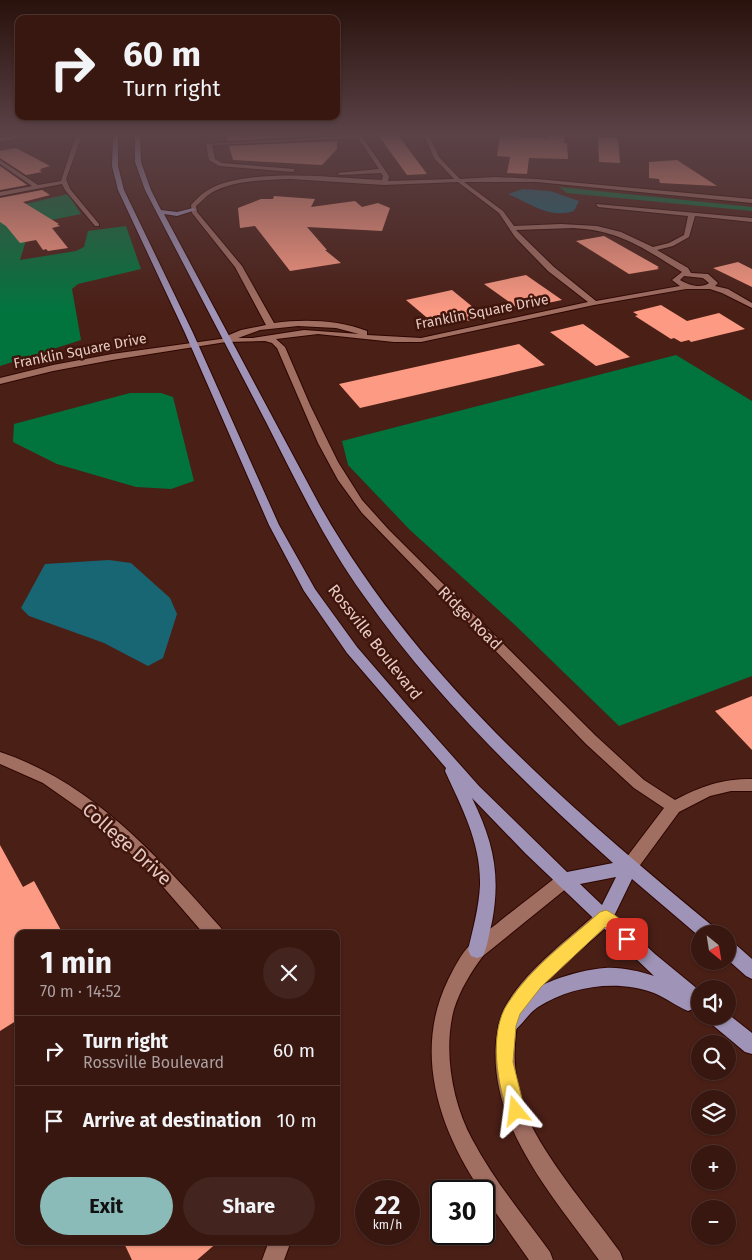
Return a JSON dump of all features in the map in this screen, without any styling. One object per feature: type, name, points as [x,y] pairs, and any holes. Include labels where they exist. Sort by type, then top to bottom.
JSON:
[{"type":"main road","name":"Rossville Boulevard","points":[[123,194],[274,524],[310,591],[352,650],[446,759],[493,810],[649,960],[691,995]]},
{"type":"main road","name":"Rossville Boulevard","points":[[151,194],[318,515],[346,560],[390,622],[449,693],[509,756],[565,811],[698,925]]},
{"type":"main road","points":[[159,211],[177,214],[195,213]]},
{"type":"main road","points":[[166,225],[195,213]]},
{"type":"main road","points":[[446,759],[475,821],[486,858],[488,877],[486,900],[477,950]]},
{"type":"main road","points":[[566,879],[629,867]]},
{"type":"main road","points":[[606,917],[629,867]]},
{"type":"main road","points":[[736,956],[752,970]]},
{"type":"main road","points":[[507,1026],[525,1005],[557,989],[590,977],[614,976],[655,983],[691,1003]]},
{"type":"main road","points":[[726,1025],[752,1045]]},
{"type":"street","points":[[72,194],[97,225]]},
{"type":"street","points":[[205,194],[197,200],[195,213],[238,266],[268,322],[273,327]]},
{"type":"street","points":[[477,194],[494,206],[517,236],[551,268],[597,302]]},
{"type":"street","points":[[674,194],[752,201]]},
{"type":"street","points":[[598,205],[752,220]]},
{"type":"street","points":[[650,250],[671,245],[687,236],[692,214]]},
{"type":"street","points":[[512,228],[568,226],[599,228],[618,233],[650,250],[688,274],[710,278],[714,283],[711,287],[725,291],[752,306]]},
{"type":"street","name":"Franklin Square Drive","points":[[597,302],[607,296],[672,282],[678,276],[688,274]]},
{"type":"street","points":[[676,280],[686,287]]},
{"type":"street","name":"Franklin Square Drive","points":[[0,381],[81,362],[226,340],[318,332],[401,340],[440,337],[597,302],[614,301],[686,287],[703,289],[711,287]]},
{"type":"street","name":"Franklin Square Drive","points":[[226,340],[239,332],[321,322],[351,328],[369,336]]},
{"type":"street","name":"Ridge Road","points":[[265,338],[275,341],[281,347],[318,432],[356,499],[385,532],[591,740],[639,784],[674,807]]},
{"type":"street","name":"College Drive","points":[[0,758],[48,779],[102,816],[158,869],[211,930]]},
{"type":"street","points":[[629,867],[674,807],[707,791],[731,785],[752,785]]},
{"type":"street","points":[[542,1260],[464,1145],[451,1113],[443,1081],[443,1018],[452,992],[468,961],[477,950],[566,879]]},
{"type":"street","points":[[606,917],[529,988],[513,1010],[507,1026],[504,1062],[510,1093],[522,1129],[544,1165],[612,1260]]},
{"type":"street","points":[[273,1260],[279,1245]]},
{"type":"green space","points":[[68,194],[81,214],[31,224],[20,260],[76,251],[84,247],[88,231],[126,226],[141,269],[78,284],[72,289],[81,340],[0,366],[0,210]]},
{"type":"green space","points":[[575,194],[625,194],[752,207],[752,211]]},
{"type":"green space","points":[[676,355],[752,401],[752,676],[619,726],[515,625],[410,530],[348,465],[342,441]]},
{"type":"green space","points":[[130,393],[161,393],[173,397],[194,481],[171,489],[136,487],[57,464],[13,442],[14,424]]},
{"type":"water","points":[[508,194],[558,194],[579,201],[574,211],[556,213],[547,212]]},
{"type":"water","points":[[109,560],[131,563],[170,598],[177,614],[163,658],[148,666],[104,643],[29,616],[21,608],[45,564]]},
{"type":"building","points":[[22,194],[50,195],[23,202],[59,224],[57,224],[60,226],[52,228],[68,248],[48,251],[46,249],[43,250],[36,240],[20,243],[6,226],[0,222],[0,198]]},
{"type":"building","points":[[274,196],[315,199],[311,207],[355,201],[362,207],[378,203],[390,208],[382,231],[307,227],[327,250],[325,250],[341,263],[290,271],[255,226],[240,228],[238,208],[261,199],[273,199]]},
{"type":"building","points":[[604,236],[659,267],[657,268],[659,269],[629,274],[576,241]]},
{"type":"building","points":[[738,262],[752,269],[752,287],[713,268]]},
{"type":"building","points":[[526,275],[562,300],[519,309],[484,284]]},
{"type":"building","points":[[452,290],[485,317],[438,327],[406,300]]},
{"type":"building","points":[[661,305],[687,321],[719,313],[745,329],[691,342],[689,340],[681,342],[674,338],[671,339],[635,316],[638,315],[633,312]]},
{"type":"building","points":[[583,324],[630,357],[596,366],[550,332]]},
{"type":"building","points":[[519,344],[545,365],[360,408],[339,384]]},
{"type":"building","points":[[752,696],[752,750],[715,711]]},
{"type":"building","points":[[0,845],[23,887],[34,881],[61,930],[15,930],[15,1022],[0,1031]]},
{"type":"building","points":[[125,1245],[214,1245],[197,1260],[132,1260]]},
{"type":"route","points":[[516,1111],[510,1093],[504,1062],[507,1026],[513,1010],[535,981],[606,917],[627,939]]}]
